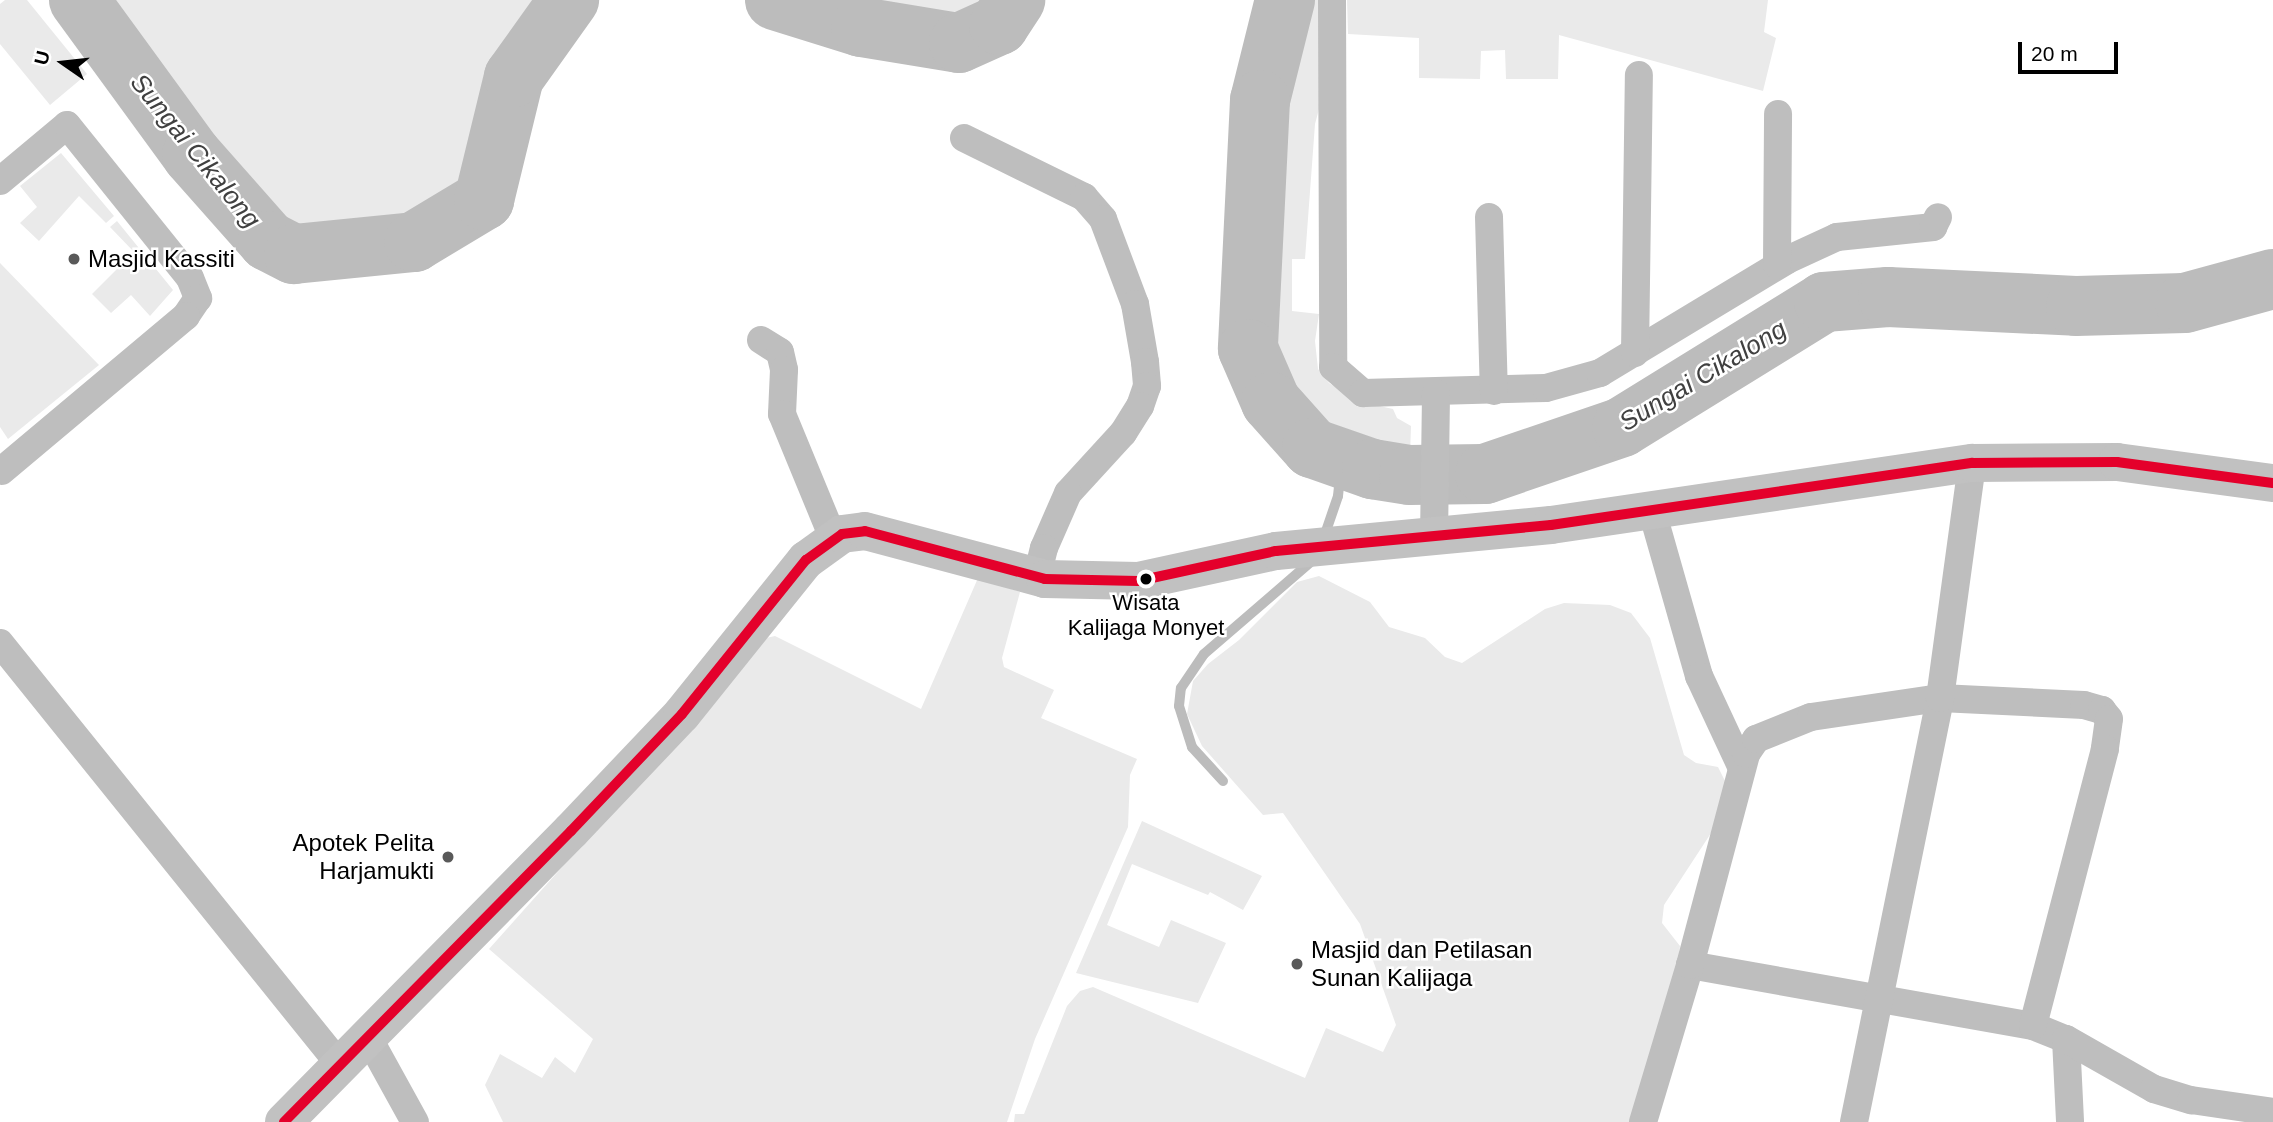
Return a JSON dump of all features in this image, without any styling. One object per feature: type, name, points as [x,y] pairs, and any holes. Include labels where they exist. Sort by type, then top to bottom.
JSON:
[{"type":"street","points":[[1332,0],[1333,367],[1363,393],[1546,388],[1600,373],[1777,265],[1837,237],[1933,227],[1938,217]]},
{"type":"street","points":[[1635,353],[1639,75]]},
{"type":"street","points":[[1777,265],[1778,114]]},
{"type":"street","points":[[0,181],[67,125],[190,278],[198,298],[186,316],[0,471]]},
{"type":"street","points":[[964,138],[1084,197],[1103,219],[1135,304],[1145,362],[1147,386],[1140,406],[1123,433],[1068,494],[1044,548],[1037,576]]},
{"type":"street","points":[[1489,217],[1494,391]]},
{"type":"street","points":[[761,340],[780,352],[784,370],[782,414],[833,538]]},
{"type":"street","points":[[1434,527],[1436,393]]},
{"type":"street","points":[[284,1122],[682,714],[806,560],[833,538],[865,531],[1037,576],[1138,581],[1276,551],[1342,545],[1434,527],[1653,511],[1972,463],[2117,462],[2273,483]]},
{"type":"street","points":[[1854,1122],[1940,698],[1972,463]]},
{"type":"street","points":[[1653,511],[1699,676],[1741,766]]},
{"type":"street","points":[[0,643],[340,1065]]},
{"type":"street","points":[[1643,1122],[1690,965],[1741,766],[1756,739],[1811,717],[1940,698],[2084,705],[2102,710],[2109,719],[2105,749],[2033,1026]]},
{"type":"street","points":[[1690,965],[2033,1026],[2066,1039],[2154,1089],[2191,1100],[2273,1112]]},
{"type":"street","points":[[368,1037],[415,1122]]},
{"type":"street","points":[[2066,1039],[2070,1122]]},
{"type":"shaded area","points":[[5,0],[27,0],[87,74],[50,105],[0,44],[0,4]]},
{"type":"shaded area","points":[[102,0],[543,0],[495,68],[466,187],[409,222],[298,234],[281,225],[207,143]]},
{"type":"shaded area","points":[[843,0],[992,0],[986,9],[957,22]]},
{"type":"shaded area","points":[[1305,0],[1322,0],[1326,83],[1315,124],[1305,259],[1292,259],[1292,311],[1319,314],[1315,341],[1318,369],[1329,383],[1357,401],[1393,409],[1397,418],[1411,426],[1410,455],[1377,450],[1324,431],[1288,391],[1268,346],[1280,102]]},
{"type":"shaded area","points":[[1347,0],[1768,0],[1764,32],[1776,38],[1763,91],[1559,35],[1558,79],[1506,79],[1505,50],[1481,51],[1480,79],[1419,78],[1419,38],[1348,34]]},
{"type":"shaded area","points":[[61,153],[114,216],[106,223],[79,196],[39,241],[20,223],[37,207],[20,186]]},
{"type":"shaded area","points":[[117,221],[173,290],[150,316],[131,295],[111,313],[92,294],[134,252],[110,227]]},
{"type":"shaded area","points":[[0,263],[99,365],[8,439],[0,427]]},
{"type":"shaded area","points":[[1319,576],[1370,602],[1389,627],[1425,638],[1445,657],[1462,663],[1545,609],[1564,603],[1610,605],[1631,613],[1650,638],[1684,755],[1696,763],[1718,767],[1728,787],[1715,827],[1664,905],[1662,923],[1680,946],[1676,979],[1633,1122],[1014,1122],[1015,1114],[1024,1114],[1067,1006],[1080,991],[1093,987],[1305,1078],[1326,1028],[1383,1052],[1396,1025],[1360,924],[1283,813],[1263,815],[1202,746],[1187,714],[1193,681],[1208,664],[1239,640],[1297,582]]},
{"type":"shaded area","points":[[978,578],[1020,592],[1002,658],[1004,667],[1054,690],[1041,718],[1137,759],[1130,775],[1128,827],[1035,1039],[1007,1122],[503,1122],[485,1085],[500,1054],[542,1078],[555,1057],[575,1073],[593,1039],[489,949],[766,638],[775,636],[921,709]]},
{"type":"shaded area","points":[[1142,821],[1262,876],[1243,910],[1210,892],[1208,895],[1132,864],[1107,925],[1159,947],[1171,920],[1226,943],[1198,1003],[1076,973]]},
{"type":"waterway","name":"Sungai Cikalong","points":[[79,0],[192,155],[268,241],[294,254],[414,242],[484,200],[514,77],[569,0]]},
{"type":"waterway","name":"Sungai Cikalong","points":[[775,0],[861,27],[959,43],[999,25],[1015,0]]},
{"type":"waterway","name":"Sungai Cikalong","points":[[1285,0],[1260,100],[1248,349],[1271,402],[1312,448],[1372,469],[1409,475],[1485,474],[1622,427],[1824,302],[1888,297],[2076,306],[2185,303],[2273,279]]},
{"type":"waterway","points":[[1324,537],[1338,496],[1342,459]]},
{"type":"waterway","points":[[1223,781],[1192,747],[1179,706],[1181,688],[1204,654],[1313,560]]},
{"type":"transit line","points":[[284,1122],[571,831],[682,714],[806,560],[842,534],[865,531],[1045,579],[1138,581],[1276,551],[1551,525],[1972,463],[2117,462],[2273,483]]},
{"type":"place","name":"Masjid Kassiti","points":[[74,259]]},
{"type":"place","name":"Wisata Kalijaga Monyet","points":[[1146,579]]},
{"type":"place","name":"Apotek Pelita Harjamukti","points":[[448,857]]},
{"type":"place","name":"Masjid dan Petilasan Sunan Kalijaga","points":[[1297,964]]}]
